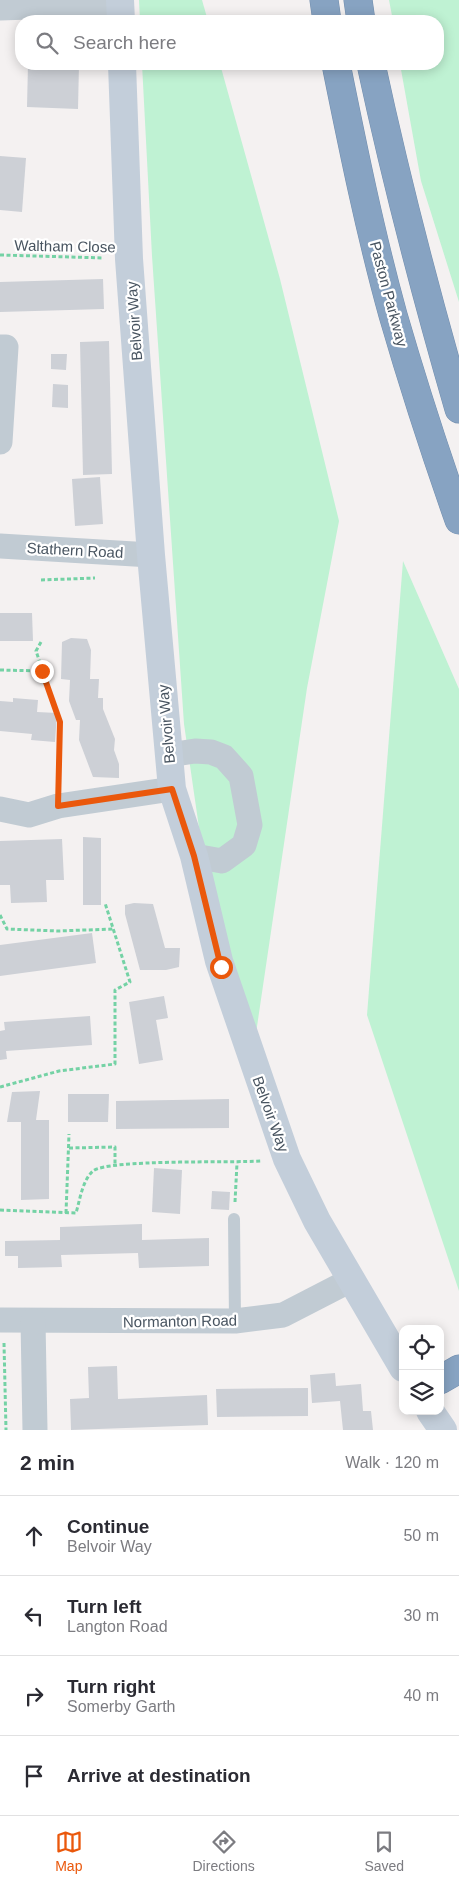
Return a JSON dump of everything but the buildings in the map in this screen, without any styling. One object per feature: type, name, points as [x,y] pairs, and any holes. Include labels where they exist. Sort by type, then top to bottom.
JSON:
[{"type":"highway","points":[[324,0],[326,15]]},
{"type":"highway","points":[[358,0],[360,15]]},
{"type":"highway","name":"Paston Parkway","points":[[337,70],[357,167],[393,314],[437,458],[459,520]]},
{"type":"highway","points":[[371,70],[424,285],[459,409]]},
{"type":"highway","points":[[444,1377],[459,1368]]},
{"type":"street","points":[[0,8],[121,8]]},
{"type":"street","name":"Belvoir Way","points":[[122,70],[129,259],[151,555],[172,789],[194,856],[219,960],[287,1159],[317,1221],[399,1361]]},
{"type":"street","points":[[0,347],[6,347],[0,442]]},
{"type":"street","name":"Stathern Road","points":[[0,546],[151,555]]},
{"type":"street","points":[[169,755],[195,751],[210,752],[224,757],[241,776],[250,825],[244,844],[222,861],[194,856]]},
{"type":"street","points":[[0,809],[29,816],[58,806],[172,789]]},
{"type":"street","name":"Normanton Road","points":[[2,1320],[235,1322],[284,1315],[351,1280]]},
{"type":"street","points":[[33,1321],[35,1430]]},
{"type":"street","points":[[433,1415],[442,1430]]},
{"type":"lane","points":[[234,1219],[235,1322]]},
{"type":"path","name":"Waltham Close","points":[[0,256],[129,259]]},
{"type":"path","points":[[41,642],[36,651],[60,722],[58,806]]},
{"type":"path","points":[[0,670],[42,671]]},
{"type":"path","points":[[0,1087],[59,1071],[115,1064],[115,990],[130,982],[105,903]]},
{"type":"path","points":[[0,914],[6,929],[58,931],[113,929]]},
{"type":"path","points":[[66,1213],[69,1134]]},
{"type":"path","points":[[69,1148],[115,1147],[115,1166]]},
{"type":"path","points":[[0,1210],[76,1214],[86,1179],[94,1170],[115,1166],[237,1163],[287,1159]]},
{"type":"path","points":[[234,1219],[237,1163]]},
{"type":"path","points":[[2,1320],[6,1430]]},
{"type":"green space","points":[[139,0],[202,0],[206,15],[140,15]]},
{"type":"green space","points":[[389,0],[459,0],[459,302],[421,181],[401,70],[444,70],[444,15],[392,15]]},
{"type":"green space","points":[[142,70],[222,70],[280,279],[339,521],[307,688],[255,1040],[206,876],[184,724],[152,256]]},
{"type":"green space","points":[[403,561],[459,689],[459,1291],[367,1015]]},
{"type":"route","points":[[42,671],[60,722],[58,806],[172,789],[194,856],[221,967]]}]
